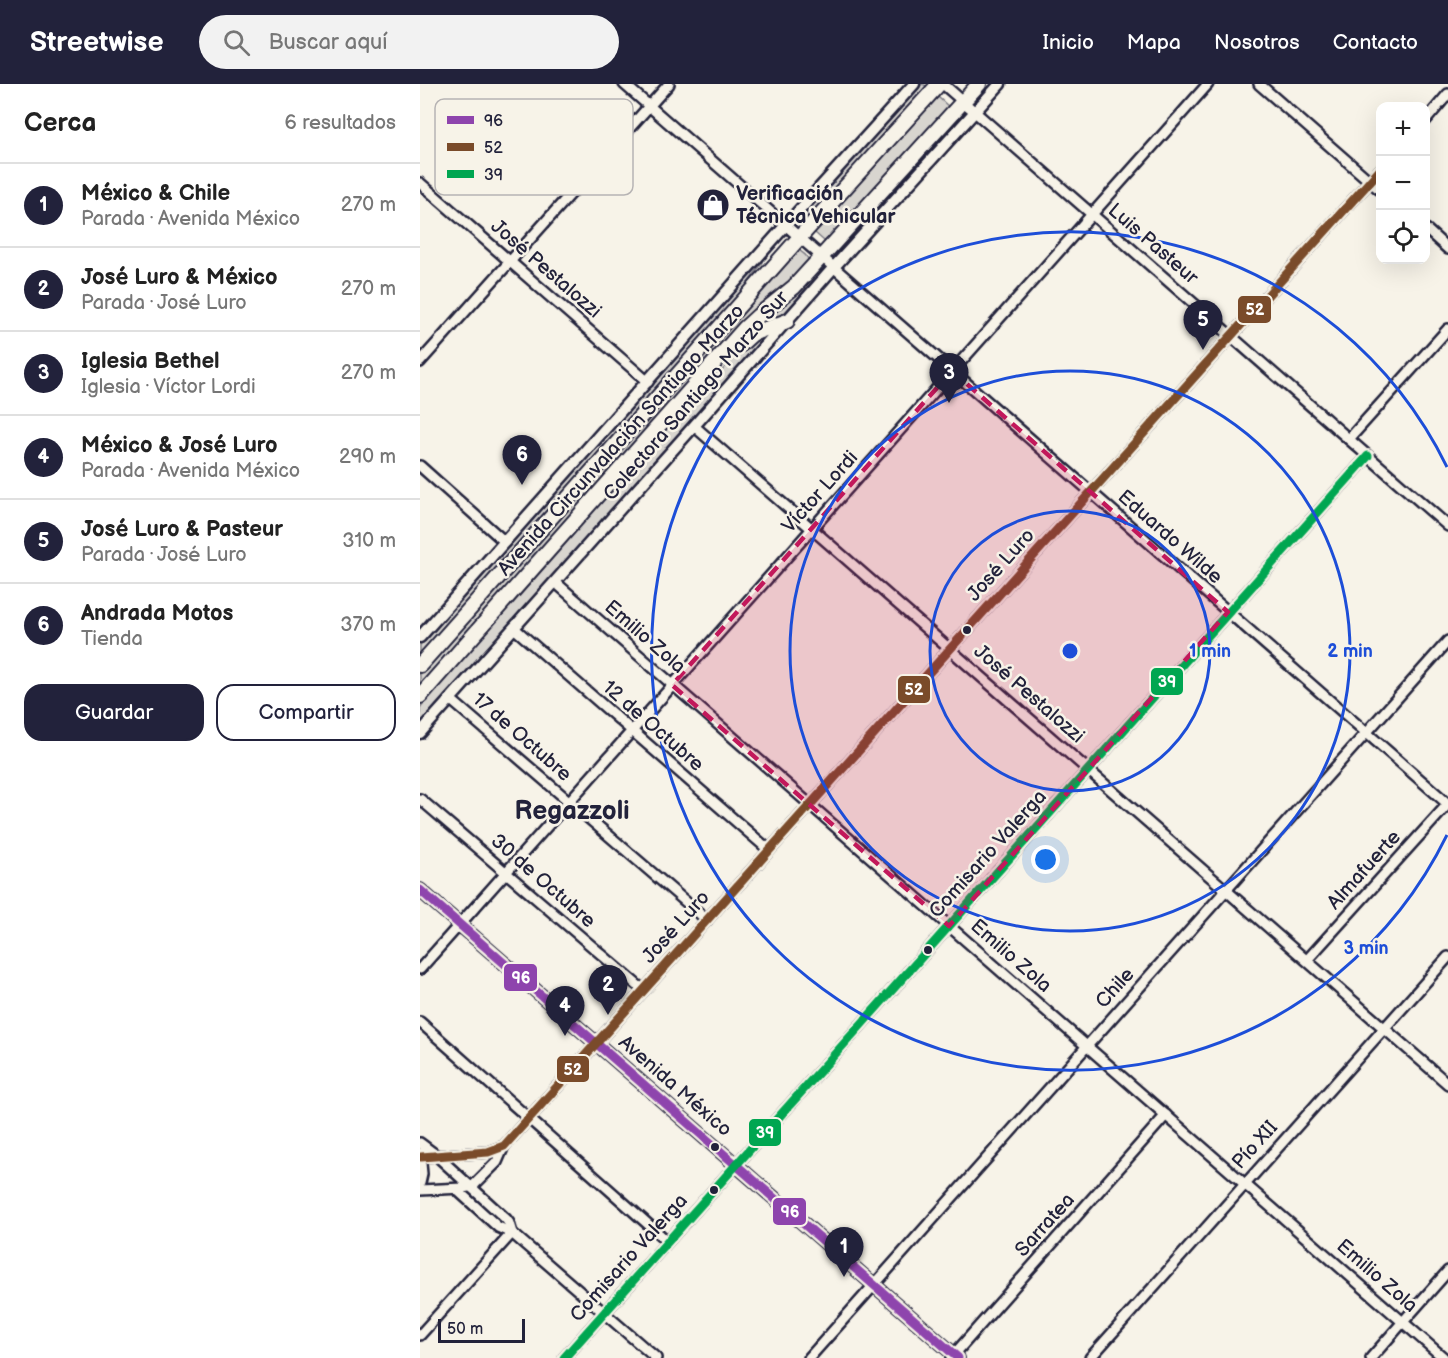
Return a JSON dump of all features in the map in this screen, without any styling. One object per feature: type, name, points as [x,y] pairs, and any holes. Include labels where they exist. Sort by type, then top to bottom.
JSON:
[{"type":"main road","name":"Avenida Circunvalación Santiago Marzo","points":[[420,665],[800,237],[941,84]]},
{"type":"main road","name":"Avenida Circunvalación Santiago Marzo","points":[[420,696],[749,324],[794,287],[980,84]]},
{"type":"main road","points":[[671,412],[710,378],[749,336],[759,330],[787,321]]},
{"type":"main road","name":"Avenida México","points":[[420,890],[954,1357]]},
{"type":"street","name":"Eduardo Wilde","points":[[624,84],[1448,804]]},
{"type":"street","points":[[633,125],[669,84]]},
{"type":"street","points":[[420,637],[914,84]]},
{"type":"street","name":"Luis Pasteur","points":[[941,84],[1448,526]]},
{"type":"street","name":"Colectora Santiago Marzo Sur","points":[[420,733],[834,267],[1000,84]]},
{"type":"street","name":"Víctor Lordi","points":[[420,969],[1208,84]]},
{"type":"street","points":[[1259,84],[1376,186]]},
{"type":"street","points":[[1430,114],[1448,94]]},
{"type":"street","name":"José Luro","points":[[471,1187],[497,1162],[504,1146],[528,1118],[1376,174]]},
{"type":"street","name":"José Pestalozzi","points":[[420,183],[648,382]]},
{"type":"street","points":[[420,362],[570,195]]},
{"type":"street","points":[[1430,233],[1448,249]]},
{"type":"street","points":[[1348,439],[1448,329]]},
{"type":"street","name":"José Pestalozzi","points":[[694,426],[1448,1084]]},
{"type":"street","name":"Comisario Valerga","points":[[564,1358],[1368,456]]},
{"type":"street","points":[[420,466],[505,542]]},
{"type":"street","name":"Emilio Zola","points":[[555,582],[1444,1358]]},
{"type":"street","name":"12 de Octubre","points":[[514,628],[769,850]]},
{"type":"street","name":"Chile","points":[[809,1358],[1448,641]]},
{"type":"street","name":"17 de Octubre","points":[[450,699],[707,920]]},
{"type":"street","name":"30 de Octubre","points":[[420,799],[643,990]]},
{"type":"street","name":"Almafuerte","points":[[1307,960],[1448,804]]},
{"type":"street","name":"Pío XII","points":[[1090,1358],[1448,957]]},
{"type":"street","points":[[420,1022],[667,1242]]},
{"type":"street","name":"Sarratea","points":[[954,1357],[1166,1115]]},
{"type":"street","points":[[420,1143],[506,1219],[512,1233]]},
{"type":"street","points":[[420,1184],[421,1154],[488,1152],[504,1146]]},
{"type":"street","points":[[420,1190],[471,1187]]},
{"type":"street","points":[[456,1189],[498,1227],[512,1233],[656,1358]]},
{"type":"street","points":[[420,1335],[512,1233]]},
{"type":"street","points":[[1371,1358],[1448,1271]]},
{"type":"highlighted area","points":[[952,371],[1228,612],[949,926],[672,685]]},
{"type":"shaded area","points":[[922,84],[927,88],[805,221],[802,221],[801,215]]},
{"type":"shaded area","points":[[938,97],[949,107],[828,240],[824,241],[815,233],[815,229]]},
{"type":"shaded area","points":[[958,116],[961,121],[840,254],[836,253],[835,251]]},
{"type":"shaded area","points":[[797,250],[805,255],[809,263],[786,287],[743,322],[420,686],[420,674]]},
{"type":"shaded area","points":[[761,260],[763,262],[740,294],[420,656],[420,645]]},
{"type":"shaded area","points":[[819,269],[822,273],[787,312],[756,327],[762,318],[790,299]]},
{"type":"shaded area","points":[[771,332],[420,726],[420,708],[430,693],[675,415],[713,381],[746,343]]},
{"type":"transit line","name":"52","points":[[421,1157],[488,1152],[504,1146],[1376,174]]},
{"type":"transit line","name":"39","points":[[564,1358],[1368,456]]},
{"type":"transit line","name":"96","points":[[420,890],[958,1358]]},
{"type":"place","name":"Verificación Técnica Vehicular","points":[[713,205]]},
{"type":"place","name":"José Luro & Pasteur","points":[[1203,350]]},
{"type":"place","name":"Iglesia Bethel","points":[[949,403]]},
{"type":"place","name":"Andrada Motos","points":[[522,485]]},
{"type":"place","name":"José Luro & México","points":[[608,1015]]},
{"type":"place","name":"México & José Luro","points":[[565,1036]]},
{"type":"place","name":"México & Chile","points":[[844,1277]]},
{"type":"district","name":"Regazzoli","points":[[572,811]]}]
